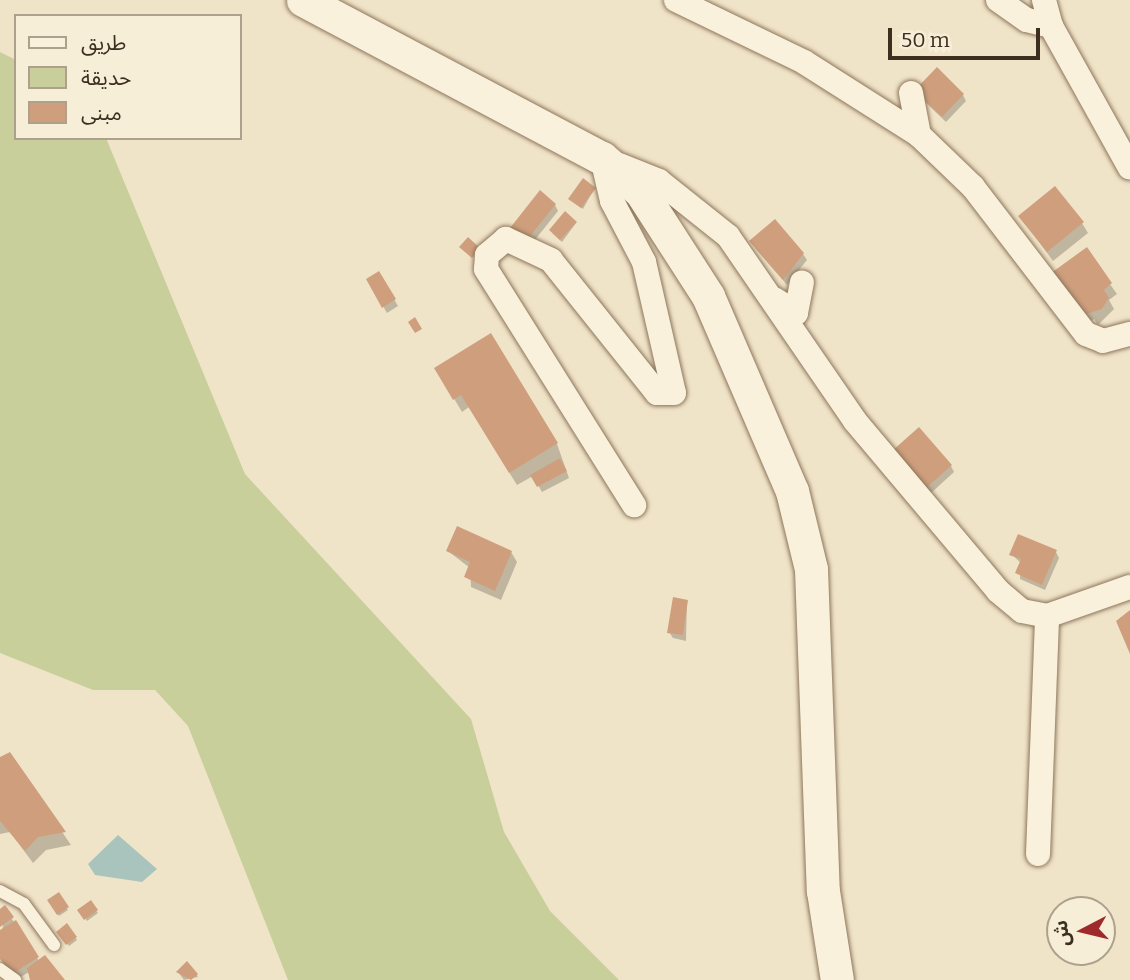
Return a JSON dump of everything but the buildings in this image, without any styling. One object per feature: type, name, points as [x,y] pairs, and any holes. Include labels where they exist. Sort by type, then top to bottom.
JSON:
[{"type":"street","points":[[303,0],[602,158],[659,181],[687,200],[728,236],[855,421],[956,545],[1014,605],[1047,616],[1130,587]]},
{"type":"street","points":[[676,0],[804,62],[919,135],[973,187],[1086,334],[1128,339]]},
{"type":"street","points":[[998,0],[1027,20],[1051,26]]},
{"type":"street","points":[[1044,0],[1051,26],[1130,168]]},
{"type":"street","points":[[911,93],[919,135]]},
{"type":"street","points":[[602,158],[612,201],[644,262],[674,393],[657,393],[551,260],[506,239],[487,255],[486,269],[634,505]]},
{"type":"street","points":[[602,158],[641,192],[708,296],[792,491],[811,569],[822,891],[837,980]]},
{"type":"street","points":[[770,297],[796,313],[802,283]]},
{"type":"street","points":[[1038,854],[1047,616]]},
{"type":"lane","points":[[0,891],[24,904],[54,946]]},
{"type":"lane","points":[[0,969],[15,980]]},
{"type":"green space","points":[[0,52],[14,59],[14,140],[107,140],[245,474],[471,719],[504,832],[550,911],[619,980],[288,980],[188,726],[155,690],[93,690],[0,653]]},
{"type":"water","points":[[118,835],[157,869],[142,882],[95,875],[88,864]]}]
